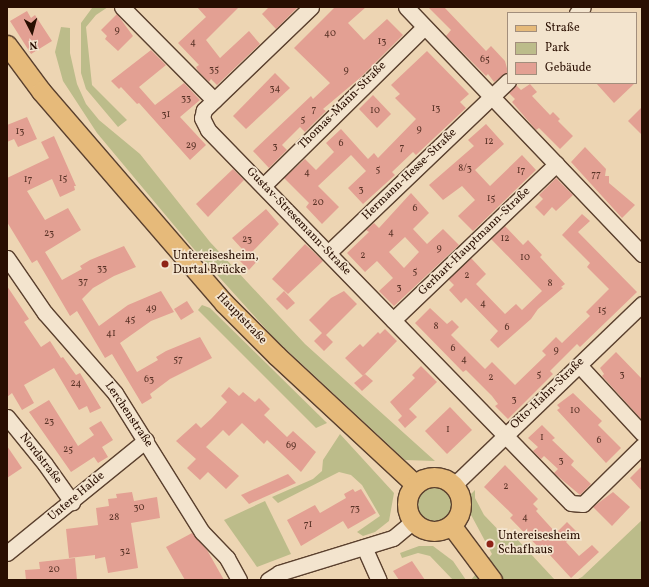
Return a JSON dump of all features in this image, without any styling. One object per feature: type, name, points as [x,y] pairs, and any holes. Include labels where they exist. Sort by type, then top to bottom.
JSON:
[{"type":"main road","name":"Hauptstraße","points":[[7,45],[41,91],[224,303],[415,484]]},
{"type":"main road","points":[[430,476],[441,477],[454,485],[460,496],[461,509],[452,525],[439,531],[430,531],[412,522],[406,504],[408,494],[415,484],[430,476]]},
{"type":"main road","points":[[452,525],[492,580]]},
{"type":"street","points":[[122,7],[214,100]]},
{"type":"street","name":"Gustav-Stresemann-Straße","points":[[311,7],[204,110],[203,123],[394,320],[504,437],[571,503],[576,505],[583,504],[642,446]]},
{"type":"street","points":[[406,7],[642,254]]},
{"type":"street","name":"Thomas-Mann-Straße","points":[[263,186],[424,26]]},
{"type":"street","name":"Hermann-Hesse-Straße","points":[[328,253],[507,81]]},
{"type":"street","name":"Gerhart-Hauptmann-Straße","points":[[394,320],[556,164]]},
{"type":"street","name":"Lerchenstraße","points":[[7,258],[45,313],[115,393],[146,440],[202,532],[216,544],[239,580]]},
{"type":"street","name":"Otto-Hahn-Straße","points":[[454,485],[642,304]]},
{"type":"street","points":[[579,365],[642,433]]},
{"type":"street","name":"Nordstraße","points":[[7,417],[45,464],[72,502]]},
{"type":"street","name":"Untere Halde","points":[[7,553],[72,502],[146,440]]},
{"type":"street","points":[[276,578],[393,538],[412,522]]},
{"type":"street","points":[[364,548],[379,580]]},
{"type":"green space","points":[[108,7],[96,15],[86,27],[92,85],[127,120],[118,127],[86,89],[81,73],[81,23],[92,8]]},
{"type":"green space","points":[[61,27],[70,28],[70,53],[77,84],[86,104],[99,120],[140,154],[210,242],[305,344],[435,461],[405,460],[274,338],[193,248],[97,133],[63,81],[55,52]]},
{"type":"green space","points":[[202,305],[210,308],[327,423],[316,428],[198,310]]},
{"type":"green space","points":[[340,434],[394,493],[389,521],[375,532],[363,536],[357,532],[380,516],[362,485],[351,475],[339,472],[278,503],[272,497],[313,479],[322,471],[323,460]]},
{"type":"green space","points":[[433,483],[441,485],[447,489],[451,495],[453,503],[451,511],[447,517],[441,521],[433,523],[425,521],[419,517],[415,511],[413,503],[415,495],[419,489],[425,485]]},
{"type":"green space","points":[[475,490],[475,498],[484,515],[508,540],[516,538],[555,580],[471,580],[492,554],[470,513],[468,497]]},
{"type":"green space","points":[[265,501],[291,554],[257,567],[224,520]]},
{"type":"green space","points":[[642,520],[642,580],[576,580],[582,577]]},
{"type":"green space","points":[[419,546],[433,546],[453,561],[466,580],[453,580],[430,556],[418,553],[402,558],[400,553]]},
{"type":"building","points":[[197,7],[239,7],[206,40],[220,58],[249,31],[260,44],[217,85],[211,79],[209,82],[198,71],[196,67],[199,65],[178,43],[206,17]]},
{"type":"building","points":[[269,7],[298,7],[276,29],[262,14]]},
{"type":"building","points":[[335,7],[366,7],[348,23],[364,40],[387,19],[403,35],[361,77],[323,109],[326,111],[305,132],[300,127],[282,145],[287,150],[269,168],[253,151],[311,96],[313,99],[330,83],[294,48]]},
{"type":"building","points":[[428,7],[444,7],[486,51],[491,46],[505,61],[507,73],[494,82],[488,74],[486,76],[446,36],[451,30]]},
{"type":"building","points":[[27,11],[31,18],[35,15],[52,41],[31,54],[10,21]]},
{"type":"building","points":[[117,14],[133,36],[118,51],[105,39],[107,36],[101,30]]},
{"type":"building","points":[[151,50],[166,65],[139,87],[155,105],[184,83],[200,100],[180,117],[206,145],[190,160],[139,103],[137,104],[121,87],[119,89],[111,81]]},
{"type":"building","points":[[427,51],[469,94],[460,102],[466,108],[416,155],[413,152],[392,172],[395,175],[363,204],[348,188],[366,171],[351,155],[318,186],[339,207],[322,224],[306,207],[309,203],[284,178],[305,159],[316,170],[334,152],[326,143],[341,129],[368,159],[374,153],[378,158],[416,119],[395,98],[400,94],[391,85]]},
{"type":"building","points":[[275,73],[290,88],[246,129],[233,116]]},
{"type":"building","points":[[530,84],[537,92],[532,96],[550,115],[553,112],[560,119],[558,121],[573,136],[560,149],[539,128],[536,130],[512,102],[515,99],[509,93],[516,85],[521,90]]},
{"type":"building","points":[[597,84],[634,84],[614,103]]},
{"type":"building","points":[[373,95],[391,114],[377,128],[359,109]]},
{"type":"building","points":[[642,107],[642,135],[628,121]]},
{"type":"building","points":[[27,117],[37,139],[18,147],[14,139],[7,142],[7,125]]},
{"type":"building","points":[[486,124],[504,144],[475,170],[490,186],[522,155],[536,170],[473,231],[458,216],[475,200],[462,186],[443,200],[429,185],[474,146],[468,140]]},
{"type":"building","points":[[54,136],[76,186],[74,186],[75,190],[60,197],[52,179],[27,191],[45,220],[68,208],[81,230],[45,252],[62,280],[82,269],[80,266],[90,260],[124,246],[136,267],[114,276],[93,288],[82,299],[99,326],[128,305],[161,291],[174,312],[151,321],[120,343],[137,372],[158,360],[156,357],[166,351],[200,337],[212,358],[170,379],[150,394],[152,398],[142,404],[112,354],[105,358],[77,311],[70,316],[37,260],[32,263],[7,222],[7,178],[49,158],[41,142]]},
{"type":"building","points":[[585,147],[606,169],[605,176],[609,176],[609,183],[635,205],[622,218],[571,162]]},
{"type":"building","points":[[233,169],[244,180],[208,217],[196,204]]},
{"type":"building","points":[[556,178],[573,195],[556,211],[552,207],[544,216],[535,207],[543,199],[539,195]]},
{"type":"building","points":[[411,193],[429,213],[413,229],[427,244],[443,229],[459,245],[394,306],[379,291],[393,278],[377,261],[365,272],[347,253],[369,232],[366,230],[374,223],[379,228]],"holes":[[[405,237],[419,252],[404,268],[389,252]]]},
{"type":"building","points":[[266,209],[279,224],[252,252],[259,259],[249,270],[236,257],[243,250],[232,238]]},
{"type":"building","points":[[582,214],[590,221],[578,232],[637,292],[580,347],[577,344],[550,371],[553,374],[508,419],[495,406],[498,404],[492,396],[466,370],[463,372],[415,323],[430,308],[447,324],[452,320],[459,327],[451,335],[485,369],[492,362],[515,385],[546,355],[542,351],[556,337],[562,343],[590,316],[586,312],[609,289],[587,267],[590,263],[562,235]]},
{"type":"building","points":[[505,226],[523,245],[528,240],[542,255],[540,257],[565,284],[561,287],[563,288],[538,309],[531,319],[498,348],[490,340],[498,331],[466,298],[461,303],[449,290],[454,285],[448,279],[471,258],[486,274],[476,284],[505,314],[516,304],[522,310],[542,291],[491,239]]},
{"type":"building","points":[[305,244],[323,261],[288,294],[272,279]]},
{"type":"building","points":[[7,286],[29,319],[24,322],[41,347],[50,341],[61,358],[63,357],[76,375],[80,373],[101,408],[90,413],[87,406],[79,410],[54,368],[24,385],[34,403],[22,410],[12,393],[7,397]]},
{"type":"building","points":[[284,291],[295,303],[287,310],[276,299]]},
{"type":"building","points":[[344,291],[357,304],[326,335],[333,342],[324,351],[314,341],[322,333],[309,320],[331,298]]},
{"type":"building","points":[[187,301],[194,312],[181,320],[174,309]]},
{"type":"building","points":[[385,329],[397,341],[363,376],[345,358],[360,344],[363,347],[378,332],[380,334]]},
{"type":"building","points":[[616,352],[642,379],[642,420],[602,376],[604,374],[600,368]]},
{"type":"building","points":[[421,366],[437,382],[409,409],[417,417],[405,428],[398,420],[402,416],[390,402],[415,378],[412,375]]},
{"type":"building","points":[[365,374],[373,381],[362,391],[354,383]]},
{"type":"building","points":[[229,387],[239,396],[243,392],[255,402],[259,398],[270,409],[264,415],[287,437],[293,431],[316,452],[301,472],[267,440],[264,444],[242,423],[229,436],[223,430],[206,447],[239,476],[226,489],[208,472],[200,480],[187,468],[196,459],[176,441],[196,423],[201,428],[211,419],[227,402],[221,396]]},
{"type":"building","points":[[573,393],[602,421],[598,425],[621,448],[606,463],[557,410],[560,408],[557,405]]},
{"type":"building","points":[[49,400],[78,446],[94,435],[89,428],[101,421],[113,440],[102,447],[108,457],[98,463],[94,457],[71,472],[29,412]]},
{"type":"building","points":[[450,407],[472,430],[447,454],[425,431]]},
{"type":"building","points":[[542,425],[555,438],[552,440],[574,461],[571,465],[591,484],[580,495],[554,473],[558,469],[544,456],[541,459],[533,451],[538,447],[528,438]]},
{"type":"building","points":[[7,446],[22,468],[7,478]]},
{"type":"building","points":[[505,465],[538,499],[533,504],[538,509],[536,511],[556,533],[567,522],[576,531],[566,542],[579,556],[592,545],[599,552],[571,578],[548,553],[546,555],[510,518],[513,515],[484,487]]},
{"type":"building","points":[[642,466],[642,491],[630,478]]},
{"type":"building","points":[[288,474],[296,483],[249,504],[241,495]]},
{"type":"building","points":[[353,489],[355,492],[361,489],[376,513],[348,529],[343,521],[301,546],[287,520],[315,505],[320,513],[346,498],[344,494]]},
{"type":"building","points":[[132,492],[134,501],[157,497],[160,518],[131,523],[138,568],[108,573],[105,557],[95,559],[95,555],[69,558],[66,529],[98,525],[96,508],[109,506],[108,499],[117,498],[116,494]]},
{"type":"building","points":[[613,492],[630,507],[612,526],[593,507]]},
{"type":"building","points":[[192,533],[207,550],[224,580],[185,580],[166,547]]},
{"type":"building","points":[[75,558],[77,580],[26,580],[25,570],[40,569],[39,562]]},
{"type":"building","points":[[412,561],[425,580],[399,580],[393,571]]},
{"type":"place","name":"Untereisesheim, Durtal Brücke","points":[[165,264]]},
{"type":"place","name":"Untereisesheim Schafhaus","points":[[490,544]]}]
